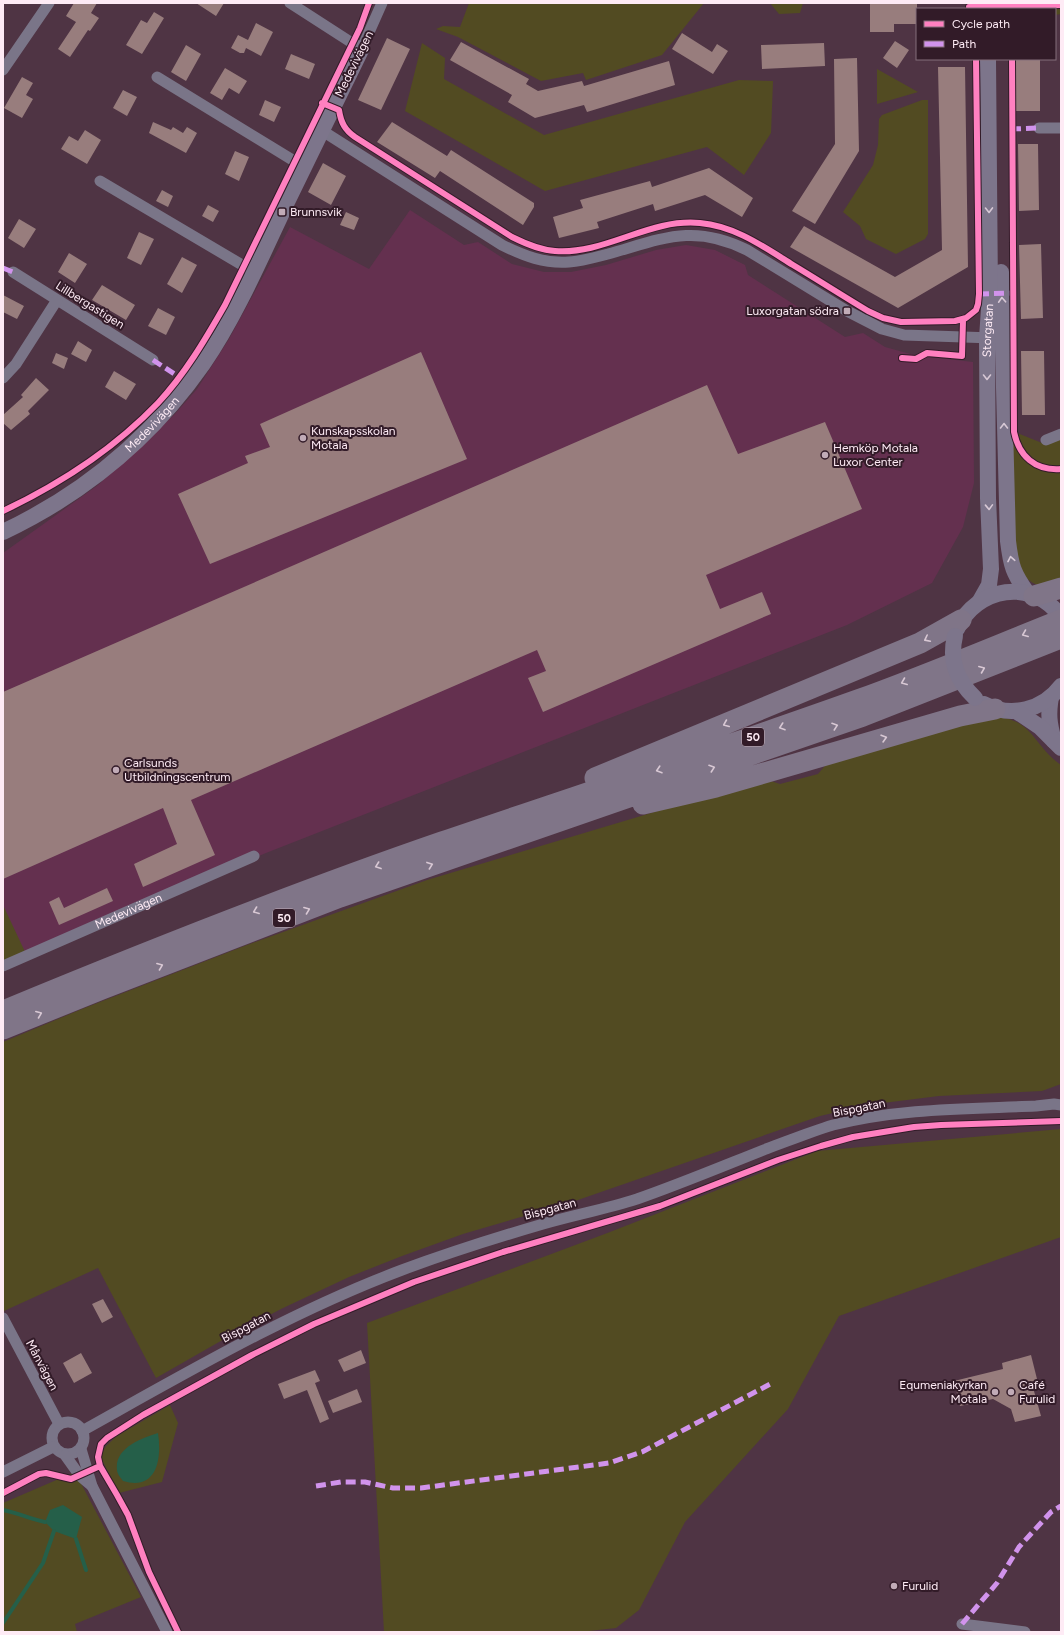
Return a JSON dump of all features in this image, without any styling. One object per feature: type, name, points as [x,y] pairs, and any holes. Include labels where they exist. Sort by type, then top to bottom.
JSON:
[{"type":"highway","points":[[1036,597],[1061,588]]},
{"type":"highway","name":"50","points":[[3,1011],[223,923],[441,843],[668,767],[859,700],[1061,618]]},
{"type":"highway","points":[[441,843],[958,628]]},
{"type":"highway","name":"50","points":[[3,1029],[303,911],[569,817],[863,716],[1061,638]]},
{"type":"highway","points":[[569,817],[650,803],[716,787],[941,721],[995,709]]},
{"type":"main road","name":"Medevivägen","points":[[3,532],[48,509],[86,484],[124,453],[162,416],[203,363],[235,309],[254,272],[321,130],[362,48]]},
{"type":"main road","name":"Storgatan","points":[[980,601],[989,585],[991,570],[988,498],[987,338],[990,294],[988,60]]},
{"type":"main road","name":"Storgatan","points":[[999,60],[1001,293],[1004,339],[1005,464],[1008,541],[1011,564],[1016,578],[1061,618]]},
{"type":"main road","points":[[1036,597],[1016,592],[1004,592],[992,595],[980,601],[970,609],[958,628],[953,651],[954,666],[964,687],[975,698],[995,709],[1016,711],[1035,707],[1056,691]]},
{"type":"main road","points":[[1056,691],[1049,712],[1049,724],[1058,744]]},
{"type":"main road","points":[[1016,711],[1040,727],[1058,744]]},
{"type":"street","points":[[3,70],[49,3]]},
{"type":"street","points":[[290,3],[362,48]]},
{"type":"street","name":"Medevivägen","points":[[362,48],[382,3]]},
{"type":"street","points":[[157,77],[304,167]]},
{"type":"street","points":[[1039,128],[1061,128]]},
{"type":"street","points":[[321,130],[502,245],[531,258],[544,261],[569,262],[597,257],[665,237],[697,234],[732,242],[847,311],[882,329],[904,335],[1004,339]]},
{"type":"street","points":[[100,181],[254,272]]},
{"type":"street","name":"Lillbergastigen","points":[[13,272],[152,360]]},
{"type":"street","points":[[3,378],[16,364],[57,300]]},
{"type":"street","points":[[1046,440],[1061,434]]},
{"type":"street","name":"Medevivägen","points":[[3,966],[254,856]]},
{"type":"street","name":"Bispgatan","points":[[82,1431],[300,1313],[348,1291],[462,1248],[609,1207],[660,1191],[801,1136],[865,1118],[904,1113],[1036,1106],[1058,1103]]},
{"type":"street","name":"Månvägen","points":[[3,1318],[59,1424]]},
{"type":"street","points":[[65,1455],[76,1453],[81,1449],[84,1443],[82,1431],[75,1423],[64,1422],[59,1424],[52,1432],[51,1437],[53,1447],[65,1455],[80,1476],[92,1486]]},
{"type":"street","points":[[3,1472],[53,1447]]},
{"type":"street","points":[[81,1449],[92,1486],[167,1632]]},
{"type":"street","points":[[962,1624],[1025,1632]]},
{"type":"shaded area","points":[[469,3],[704,3],[662,55],[586,80],[583,73],[541,81],[458,37],[436,29],[443,26],[460,27]]},
{"type":"shaded area","points":[[770,3],[803,3],[800,13],[779,14]]},
{"type":"shaded area","points":[[1014,3],[1061,3],[1061,14],[1056,15],[1056,8],[1014,8]]},
{"type":"shaded area","points":[[422,43],[445,58],[444,79],[544,135],[739,80],[773,81],[771,133],[744,175],[707,147],[545,191],[405,111]]},
{"type":"shaded area","points":[[877,69],[918,92],[877,104]]},
{"type":"shaded area","points":[[922,100],[928,100],[928,234],[925,239],[896,254],[866,239],[860,226],[843,212],[873,165],[878,145],[879,119],[882,115]]},
{"type":"shaded area","points":[[410,210],[464,245],[478,242],[512,264],[544,272],[571,272],[606,265],[656,250],[686,245],[715,250],[745,265],[748,275],[845,337],[863,333],[885,347],[914,355],[973,362],[974,483],[963,527],[932,583],[847,625],[266,853],[3,965],[3,553],[98,485],[174,415],[197,389],[229,339],[290,227],[369,269]]},
{"type":"shaded area","points":[[1010,430],[1047,445],[1061,435],[1061,590],[1041,586],[1028,580],[1020,564],[1013,528]]},
{"type":"shaded area","points":[[991,716],[1005,718],[1025,727],[1051,757],[1061,765],[1061,1084],[1042,1091],[939,1096],[867,1105],[820,1116],[575,1201],[463,1234],[402,1256],[349,1277],[281,1309],[156,1378],[98,1268],[4,1311],[3,1042],[82,1009],[247,945],[427,880],[765,779],[780,784],[818,774],[829,761]]},
{"type":"shaded area","points":[[3,905],[27,956],[3,967]]},
{"type":"shaded area","points":[[1061,1129],[1061,1237],[839,1316],[788,1409],[685,1522],[639,1610],[616,1628],[580,1632],[384,1632],[367,1323],[610,1232],[817,1151]]},
{"type":"shaded area","points":[[170,1405],[178,1423],[162,1482],[119,1493],[102,1460],[102,1453],[106,1446],[117,1436]]},
{"type":"shaded area","points":[[158,1433],[158,1462],[150,1477],[143,1481],[134,1483],[123,1481],[117,1471],[117,1462],[124,1450],[137,1441]]},
{"type":"shaded area","points":[[75,1472],[141,1597],[75,1624],[77,1632],[3,1632],[3,1503]]},
{"type":"shaded area","points":[[63,1505],[82,1517],[76,1539],[54,1531],[45,1522],[50,1510]]},
{"type":"building","points":[[74,3],[97,3],[91,13],[99,18],[90,31],[88,30],[70,57],[58,49],[76,22],[66,16]]},
{"type":"building","points":[[196,3],[224,3],[216,16]]},
{"type":"building","points":[[870,3],[917,3],[916,24],[894,24],[894,32],[870,32]]},
{"type":"building","points":[[154,12],[164,18],[142,54],[126,45],[141,20],[147,23]]},
{"type":"building","points":[[256,23],[273,32],[261,56],[246,48],[244,53],[240,53],[231,48],[238,35],[248,40]]},
{"type":"building","points":[[682,33],[712,52],[717,44],[728,51],[713,74],[672,49]]},
{"type":"building","points":[[387,38],[410,49],[381,110],[358,100]]},
{"type":"building","points":[[895,41],[909,50],[897,68],[883,58]]},
{"type":"building","points":[[461,42],[529,79],[526,84],[538,91],[582,81],[584,86],[669,61],[675,85],[587,112],[584,105],[535,118],[508,102],[512,95],[450,60]]},
{"type":"building","points":[[824,43],[825,66],[762,69],[761,45]]},
{"type":"building","points":[[186,45],[201,54],[186,81],[171,72]]},
{"type":"building","points":[[291,54],[315,64],[309,79],[285,69]]},
{"type":"building","points":[[857,58],[859,151],[815,224],[792,211],[835,144],[834,59]]},
{"type":"building","points":[[1016,60],[1040,60],[1040,111],[1016,111]]},
{"type":"building","points":[[938,67],[965,67],[968,267],[898,308],[790,247],[804,226],[895,277],[942,250]]},
{"type":"building","points":[[225,68],[247,81],[239,94],[229,88],[222,100],[210,93]]},
{"type":"building","points":[[22,77],[33,83],[26,95],[33,99],[22,118],[4,108]]},
{"type":"building","points":[[123,90],[137,97],[127,116],[113,108]]},
{"type":"building","points":[[265,100],[281,107],[274,122],[259,115]]},
{"type":"building","points":[[153,122],[171,130],[173,127],[183,133],[187,127],[197,133],[186,153],[149,133]]},
{"type":"building","points":[[392,122],[447,156],[451,150],[534,203],[534,207],[523,225],[440,171],[435,178],[377,142]]},
{"type":"building","points":[[85,130],[101,140],[87,164],[61,149],[69,136],[78,141]]},
{"type":"building","points":[[1018,144],[1038,144],[1039,210],[1019,211]]},
{"type":"building","points":[[235,151],[249,157],[239,181],[225,174]]},
{"type":"building","points":[[323,163],[346,176],[331,205],[308,192]]},
{"type":"building","points":[[709,168],[753,198],[742,217],[705,195],[655,211],[653,204],[597,222],[599,228],[559,238],[553,217],[583,208],[580,200],[650,181],[652,187]]},
{"type":"building","points":[[162,190],[173,196],[168,207],[156,201]]},
{"type":"building","points":[[208,205],[219,211],[213,222],[202,216]]},
{"type":"building","points":[[346,212],[359,218],[354,230],[340,225]]},
{"type":"building","points":[[19,219],[36,229],[24,248],[8,238]]},
{"type":"building","points":[[139,232],[154,239],[141,265],[127,258]]},
{"type":"building","points":[[1041,244],[1043,318],[1021,319],[1019,245]]},
{"type":"building","points":[[69,253],[87,264],[75,283],[58,272]]},
{"type":"building","points":[[182,257],[197,265],[182,293],[167,284]]},
{"type":"building","points":[[102,285],[135,305],[126,320],[92,300]]},
{"type":"building","points":[[3,295],[24,306],[17,319],[3,312]]},
{"type":"building","points":[[158,308],[175,317],[166,335],[148,326]]},
{"type":"building","points":[[78,341],[92,350],[86,362],[71,354]]},
{"type":"building","points":[[1021,351],[1044,351],[1045,415],[1022,415]]},
{"type":"building","points":[[421,352],[467,459],[210,564],[178,494],[248,463],[245,456],[270,447],[260,424]]},
{"type":"building","points":[[56,353],[68,358],[64,369],[52,363]]},
{"type":"building","points":[[114,371],[136,384],[126,400],[105,387]]},
{"type":"building","points":[[36,378],[49,390],[28,411],[30,414],[11,430],[3,423],[3,415],[23,397],[21,395]]},
{"type":"building","points":[[707,385],[738,454],[825,422],[862,509],[706,575],[720,609],[762,592],[771,614],[543,712],[528,678],[546,671],[537,650],[191,800],[215,855],[143,887],[134,864],[177,844],[163,808],[3,879],[3,692]]},
{"type":"building","points":[[107,888],[113,901],[59,925],[49,902],[59,897],[64,908]]},
{"type":"building","points":[[103,1299],[113,1317],[102,1323],[92,1304]]},
{"type":"building","points":[[361,1350],[366,1363],[344,1372],[338,1360]]},
{"type":"building","points":[[81,1353],[92,1373],[74,1383],[63,1363]]},
{"type":"building","name":"Equmeniakyrkan Motala","points":[[1031,1355],[1038,1383],[1032,1384],[1041,1416],[1015,1422],[1011,1409],[993,1399],[960,1406],[954,1381],[1003,1369],[1002,1363]]},
{"type":"building","points":[[315,1370],[320,1381],[315,1383],[329,1419],[320,1423],[307,1390],[284,1399],[278,1384]]},
{"type":"building","points":[[357,1389],[362,1402],[333,1413],[328,1401]]},
{"type":"waterway","points":[[3,1510],[45,1522]]},
{"type":"waterway","points":[[3,1623],[43,1563],[54,1531]]},
{"type":"waterway","points":[[76,1539],[86,1570]]},
{"type":"marked path","points":[[1011,129],[1039,128]]},
{"type":"marked path","points":[[3,268],[13,272]]},
{"type":"marked path","points":[[979,294],[1014,293]]},
{"type":"marked path","points":[[153,360],[179,377]]},
{"type":"marked path","points":[[316,1486],[341,1482],[365,1482],[393,1488],[421,1488],[609,1463],[642,1452],[774,1382]]},
{"type":"marked path","points":[[962,1624],[997,1583],[1019,1547],[1051,1512],[1061,1506]]},
{"type":"cycle path","points":[[3,511],[45,489],[105,450],[141,420],[158,403],[186,368],[225,305],[360,28],[369,3]]},
{"type":"cycle path","points":[[969,7],[1061,5]]},
{"type":"cycle path","points":[[322,103],[339,110],[344,126],[355,137],[512,237],[533,246],[555,251],[573,251],[592,248],[663,226],[681,223],[713,225],[725,228],[749,238],[868,311],[883,318],[901,322],[955,321],[966,318],[976,310],[979,294],[976,60]]},
{"type":"cycle path","points":[[1012,60],[1014,432],[1016,441],[1024,455],[1030,460],[1043,467],[1061,469]]},
{"type":"cycle path","points":[[902,358],[916,359],[927,353],[962,356],[963,320]]},
{"type":"cycle path","points":[[178,1632],[149,1572],[128,1515],[100,1466],[98,1457],[101,1444],[107,1438],[143,1415],[252,1355],[314,1324],[414,1282],[503,1252],[660,1206],[778,1160],[821,1146],[853,1137],[914,1127],[1061,1121]]},
{"type":"cycle path","points":[[3,1493],[39,1474],[46,1473],[71,1479],[100,1466]]},
{"type":"place","name":"Brunnsvik","points":[[282,212]]},
{"type":"place","name":"Luxorgatan södra","points":[[847,311]]},
{"type":"place","name":"Kunskapsskolan Motala","points":[[303,438]]},
{"type":"place","name":"Hemköp Motala Luxor Center","points":[[825,455]]},
{"type":"place","name":"Carlsunds Utbildningscentrum","points":[[116,770]]},
{"type":"place","name":"Equmeniakyrkan Motala","points":[[995,1392]]},
{"type":"place","name":"Café Furulid","points":[[1011,1392]]},
{"type":"place","name":"Furulid","points":[[894,1586]]}]
